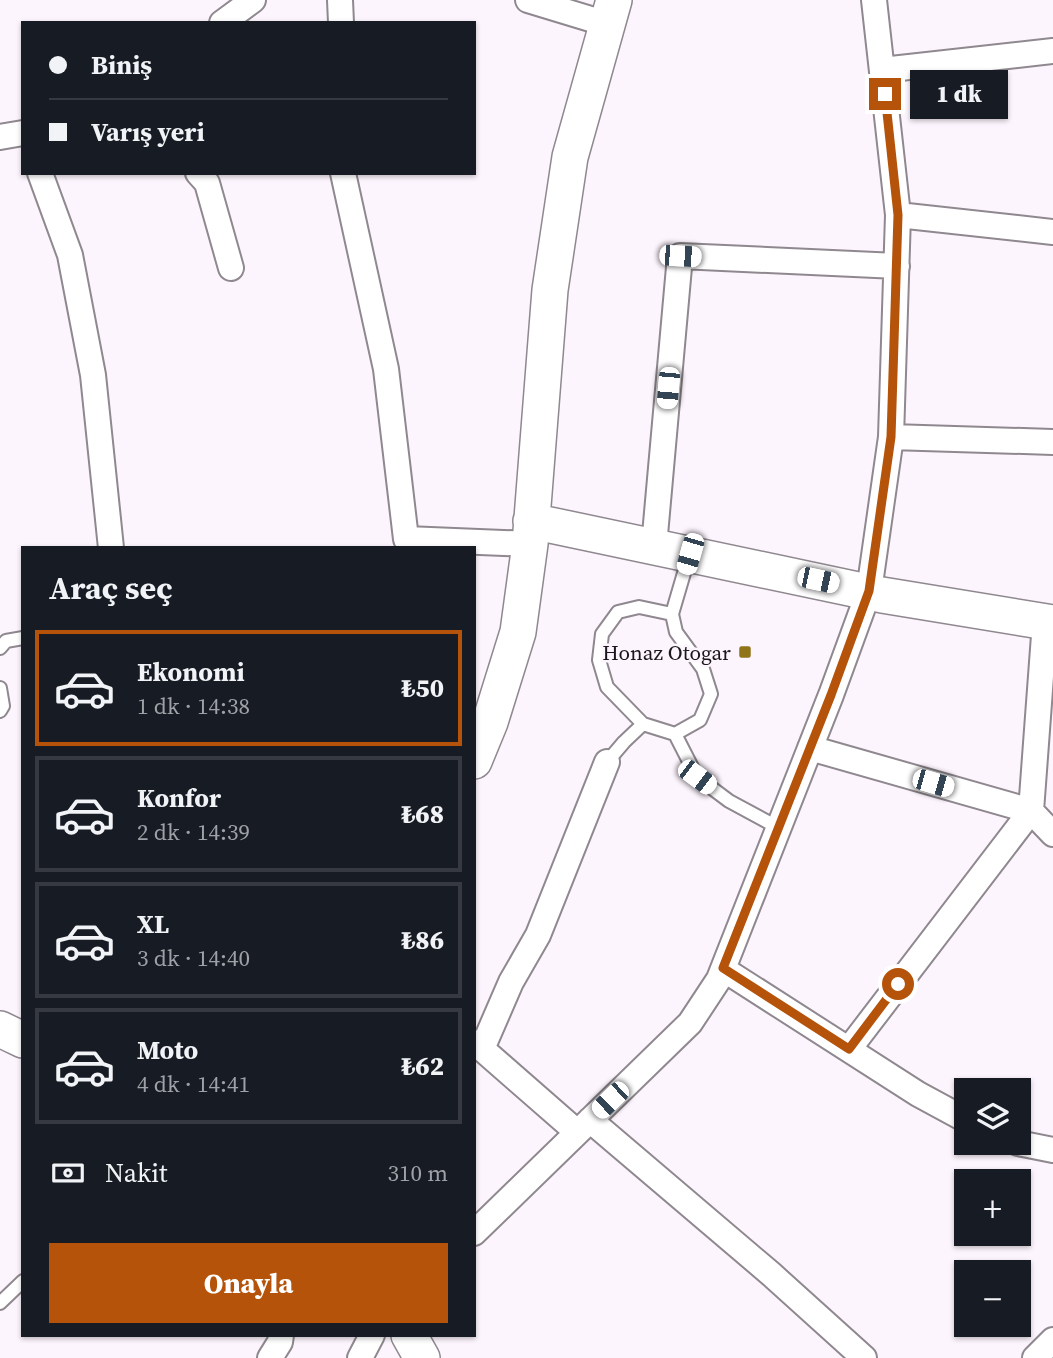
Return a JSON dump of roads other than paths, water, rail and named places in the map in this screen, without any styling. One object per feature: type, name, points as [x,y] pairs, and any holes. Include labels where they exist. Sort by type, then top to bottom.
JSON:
[{"type":"street","points":[[225,21],[253,0]]},
{"type":"street","points":[[340,0],[341,21]]},
{"type":"street","points":[[476,756],[490,722],[518,632],[531,532],[550,290],[570,157],[610,12],[528,0]]},
{"type":"street","points":[[476,1231],[690,1023],[719,979],[869,591],[891,437],[898,215],[874,0]]},
{"type":"street","points":[[882,70],[1053,51]]},
{"type":"street","points":[[0,137],[21,133]]},
{"type":"street","points":[[41,175],[71,255],[93,375],[111,546]]},
{"type":"street","points":[[200,175],[207,183],[231,268]]},
{"type":"street","points":[[343,175],[386,369],[406,539],[531,532],[654,546],[869,591],[1049,623],[1031,811],[849,1049]]},
{"type":"street","points":[[898,215],[1053,232]]},
{"type":"street","points":[[654,546],[680,256],[897,267]]},
{"type":"street","points":[[891,437],[1053,442]]},
{"type":"street","points":[[810,748],[1031,811],[1053,834]]},
{"type":"street","points":[[607,762],[538,936],[478,1045],[771,1274],[864,1358]]},
{"type":"street","points":[[723,968],[918,1094],[954,1114]]},
{"type":"street","points":[[0,1029],[21,1039]]},
{"type":"street","points":[[1031,1146],[1053,1150]]},
{"type":"street","points":[[270,1358],[281,1337]]},
{"type":"street","points":[[360,1358],[371,1337]]},
{"type":"street","points":[[410,1337],[422,1358]]},
{"type":"street","points":[[1035,1358],[1053,1340]]},
{"type":"lane","points":[[675,734],[700,720],[711,694],[703,669],[676,632],[672,614],[690,554]]},
{"type":"lane","points":[[672,614],[639,607],[618,612],[602,634],[599,660],[607,687],[643,724],[675,734],[697,777],[729,801],[779,828]]},
{"type":"lane","points":[[0,648],[6,641],[21,638]]},
{"type":"lane","points":[[0,688],[3,706],[0,710]]},
{"type":"lane","points":[[607,762],[643,724]]},
{"type":"lane","points":[[0,1303],[21,1283]]},
{"type":"place","name":"Honaz Otogar","points":[[745,652]]}]
